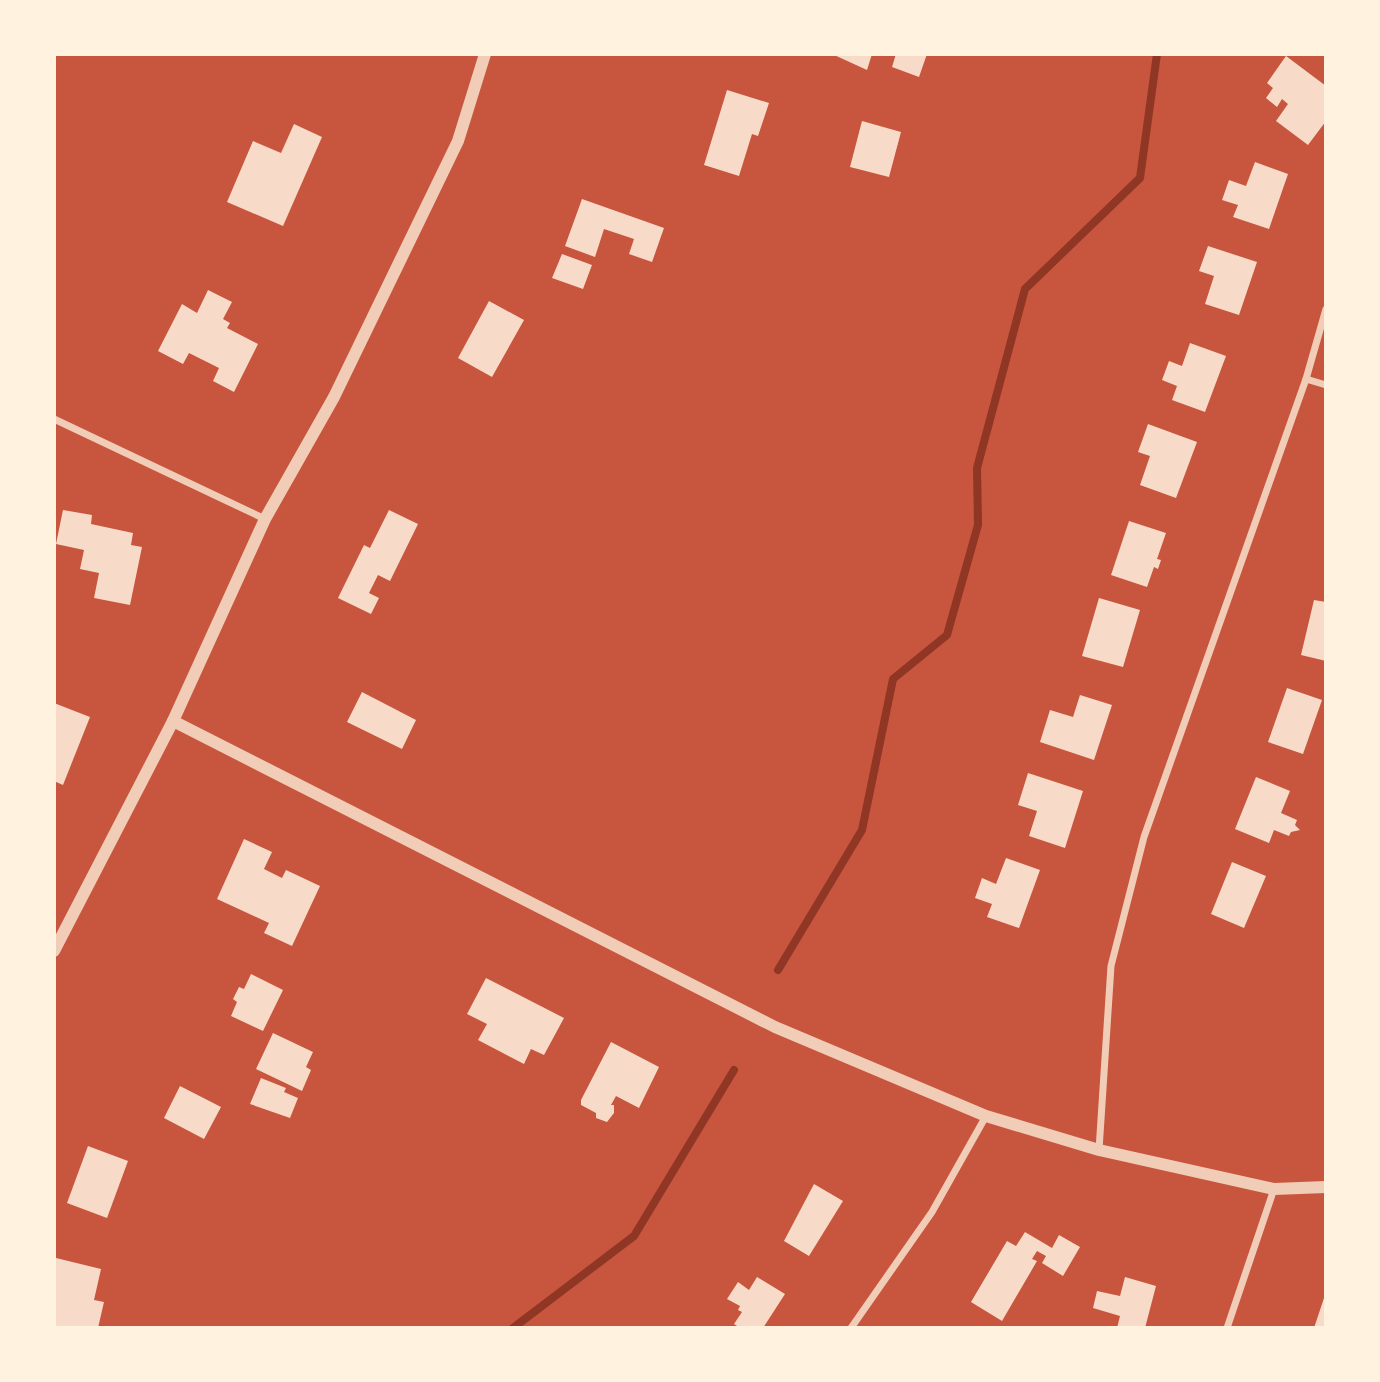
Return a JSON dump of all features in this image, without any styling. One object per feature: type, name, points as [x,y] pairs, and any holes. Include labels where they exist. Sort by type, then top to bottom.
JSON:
[{"type":"street","points":[[54,951],[173,721],[265,519],[334,397],[458,141],[485,54]]},
{"type":"street","points":[[1099,1150],[1111,966],[1144,838],[1306,379],[1326,309]]},
{"type":"street","points":[[1306,379],[1326,385]]},
{"type":"street","points":[[54,419],[265,519]]},
{"type":"street","points":[[173,721],[775,1027],[986,1116],[1099,1150],[1274,1189],[1326,1186]]},
{"type":"street","points":[[851,1328],[932,1212],[986,1116]]},
{"type":"street","points":[[1227,1328],[1274,1189]]},
{"type":"building","points":[[832,54],[872,54],[867,70]]},
{"type":"building","points":[[896,54],[927,54],[919,77],[892,67]]},
{"type":"building","points":[[1286,56],[1326,86],[1326,121],[1308,145],[1276,121],[1288,104],[1282,99],[1277,107],[1266,98],[1273,88],[1267,83]]},
{"type":"building","points":[[727,90],[769,103],[758,136],[752,134],[739,176],[704,165]]},
{"type":"building","points":[[862,121],[901,132],[889,177],[850,167]]},
{"type":"building","points":[[294,124],[322,137],[283,226],[227,202],[253,141],[281,153]]},
{"type":"building","points":[[1255,162],[1288,174],[1269,229],[1233,217],[1238,205],[1222,200],[1229,180],[1246,186]]},
{"type":"building","points":[[582,199],[664,228],[652,262],[629,254],[634,239],[604,229],[595,257],[565,246]]},
{"type":"building","points":[[1208,246],[1257,262],[1239,315],[1205,304],[1214,276],[1199,271]]},
{"type":"building","points":[[562,254],[592,265],[583,289],[552,278]]},
{"type":"building","points":[[208,290],[232,302],[223,319],[230,323],[227,328],[258,344],[234,392],[213,381],[219,368],[189,353],[183,364],[158,351],[182,304],[197,313]]},
{"type":"building","points":[[489,301],[524,320],[492,377],[458,358]]},
{"type":"building","points":[[1190,343],[1226,356],[1205,412],[1172,400],[1177,386],[1162,380],[1169,361],[1182,366]]},
{"type":"building","points":[[1148,424],[1197,442],[1176,498],[1140,485],[1150,456],[1138,452]]},
{"type":"building","points":[[63,510],[92,515],[91,524],[133,533],[131,545],[142,547],[130,605],[94,598],[99,573],[80,569],[84,550],[56,544]]},
{"type":"building","points":[[389,510],[418,524],[390,581],[378,575],[369,593],[379,598],[371,614],[338,598],[364,545],[370,548]]},
{"type":"building","points":[[1129,521],[1166,533],[1157,559],[1161,560],[1158,569],[1154,567],[1147,587],[1111,575]]},
{"type":"building","points":[[1099,598],[1140,610],[1123,667],[1082,656]]},
{"type":"building","points":[[1314,600],[1326,602],[1326,661],[1301,655]]},
{"type":"building","points":[[1287,688],[1322,700],[1303,754],[1268,742]]},
{"type":"building","points":[[362,692],[416,720],[402,749],[347,722]]},
{"type":"building","points":[[1080,695],[1112,705],[1094,760],[1040,742],[1050,710],[1073,717]]},
{"type":"building","points":[[54,703],[90,717],[63,785],[54,781]]},
{"type":"building","points":[[1028,773],[1083,791],[1065,848],[1029,836],[1037,811],[1018,805]]},
{"type":"building","points":[[1256,777],[1290,791],[1281,813],[1297,820],[1295,825],[1300,830],[1291,832],[1289,836],[1274,830],[1269,843],[1235,829]]},
{"type":"building","points":[[244,839],[272,852],[264,869],[282,878],[286,870],[320,886],[292,946],[264,933],[269,923],[217,899]]},
{"type":"building","points":[[1006,858],[1040,870],[1019,928],[987,917],[992,904],[975,898],[982,878],[996,884]]},
{"type":"building","points":[[1232,862],[1266,876],[1244,928],[1211,914]]},
{"type":"building","points":[[251,974],[283,990],[263,1031],[231,1016],[237,1002],[233,999],[239,987],[244,989]]},
{"type":"building","points":[[486,978],[564,1018],[544,1055],[531,1049],[524,1064],[478,1040],[487,1024],[467,1014]]},
{"type":"building","points":[[273,1033],[313,1052],[306,1067],[311,1070],[302,1091],[256,1069]]},
{"type":"building","points":[[611,1042],[659,1067],[639,1108],[616,1096],[611,1105],[614,1105],[614,1113],[607,1122],[596,1118],[596,1113],[581,1105],[581,1100]]},
{"type":"building","points":[[261,1078],[286,1088],[284,1092],[298,1098],[290,1118],[250,1104]]},
{"type":"building","points":[[180,1086],[221,1107],[204,1139],[164,1118]]},
{"type":"building","points":[[88,1146],[128,1161],[107,1218],[67,1203]]},
{"type":"building","points":[[814,1184],[843,1201],[809,1256],[784,1241]]},
{"type":"building","points":[[1025,1232],[1052,1248],[1059,1235],[1080,1247],[1063,1276],[1042,1263],[1046,1256],[1037,1251],[1032,1259],[1037,1261],[1002,1321],[971,1302],[1007,1241],[1016,1246]]},
{"type":"building","points":[[56,1258],[101,1269],[94,1300],[104,1302],[98,1328],[54,1328]]},
{"type":"building","points":[[757,1277],[785,1294],[763,1328],[740,1328],[734,1324],[742,1312],[738,1310],[740,1306],[727,1299],[738,1282],[749,1290]]},
{"type":"building","points":[[1125,1277],[1156,1286],[1145,1328],[1117,1328],[1120,1316],[1093,1308],[1097,1291],[1120,1296]]},
{"type":"building","points":[[1325,1295],[1326,1328],[1314,1328]]},
{"type":"waterway","points":[[778,970],[862,830],[893,679],[947,635],[978,525],[977,468],[1025,289],[1140,178],[1157,54]]},
{"type":"waterway","points":[[513,1328],[634,1236],[734,1070]]}]
